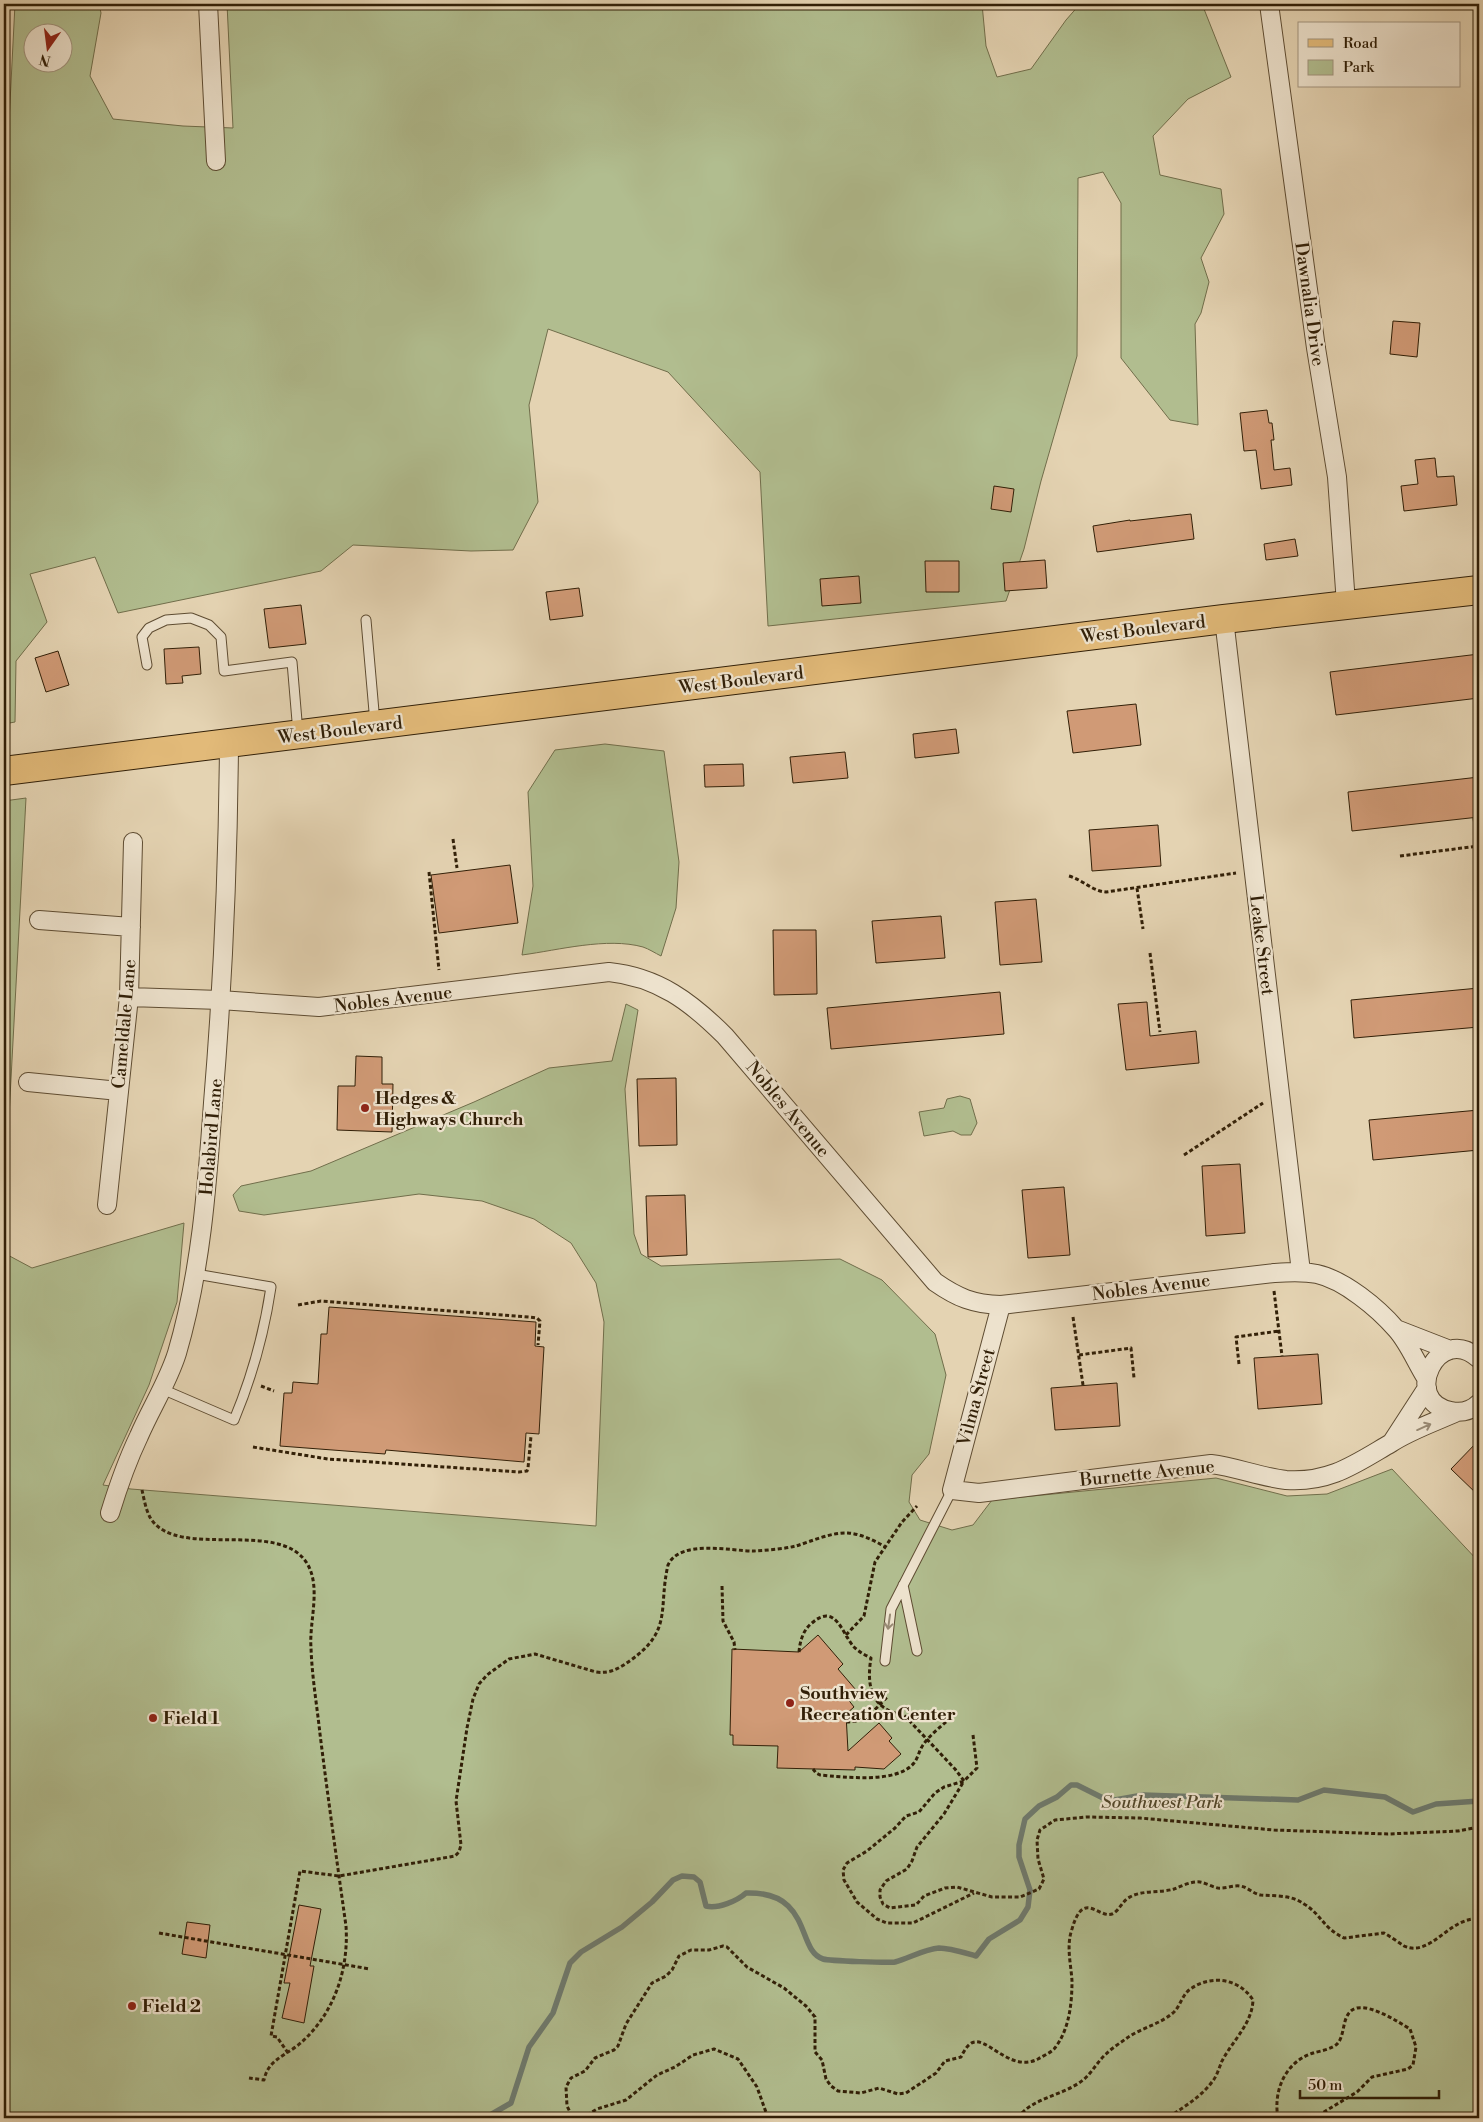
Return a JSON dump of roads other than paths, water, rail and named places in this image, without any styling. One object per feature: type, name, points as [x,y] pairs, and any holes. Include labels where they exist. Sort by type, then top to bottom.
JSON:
[{"type":"main road","name":"West Boulevard","points":[[9,771],[1224,618],[1479,590]]},
{"type":"street","points":[[208,4],[216,161]]},
{"type":"street","name":"Dawnalia Drive","points":[[1268,4],[1316,348],[1337,477],[1346,604]]},
{"type":"street","name":"Leake Street","points":[[1224,618],[1301,1272]]},
{"type":"street","name":"Holabird Lane","points":[[110,1513],[125,1469],[176,1354],[196,1274],[205,1207],[220,1000],[228,837],[229,744]]},
{"type":"street","name":"Cameldale Lane","points":[[107,1205],[129,997],[133,842]]},
{"type":"street","points":[[39,920],[131,926]]},
{"type":"street","name":"Nobles Avenue","points":[[129,997],[335,1006],[608,972],[630,974],[652,982],[680,997],[706,1017],[725,1036],[935,1282],[951,1293],[972,1302],[1001,1305],[1265,1274],[1301,1272],[1317,1274],[1335,1280],[1350,1288],[1396,1329],[1426,1383],[1430,1397],[1437,1405],[1446,1410],[1471,1411]]},
{"type":"street","points":[[28,1082],[119,1091]]},
{"type":"street","name":"Vilma Street","points":[[952,1490],[1001,1305]]},
{"type":"street","name":"Nobles Avenue","points":[[1396,1329],[1455,1350],[1470,1352],[1479,1359]]},
{"type":"street","points":[[1455,1350],[1479,1339]]},
{"type":"street","name":"Burnette Avenue","points":[[1392,1442],[1426,1383],[1428,1369],[1434,1360],[1441,1354],[1455,1350]]},
{"type":"street","name":"Burnette Avenue","points":[[952,1490],[979,1493],[1211,1464],[1286,1480],[1320,1479],[1348,1469],[1392,1442],[1471,1411]]},
{"type":"lane","points":[[147,665],[142,637],[149,628],[166,620],[191,618],[210,625],[221,636],[224,671],[292,662],[298,735]]},
{"type":"lane","points":[[366,620],[376,726]]},
{"type":"lane","points":[[162,1388],[234,1420],[250,1382],[264,1332],[272,1288],[196,1274]]},
{"type":"lane","points":[[885,1661],[891,1609],[952,1490]]},
{"type":"lane","points":[[903,1586],[917,1651]]},
{"type":"waterway","points":[[485,2118],[511,2103],[529,2047],[553,2013],[570,1963],[581,1952],[622,1927],[652,1902],[673,1880],[682,1876],[694,1877],[700,1882],[706,1906],[727,1904],[746,1893],[767,1895],[782,1901],[793,1911],[815,1954],[823,1959],[895,1962],[939,1948],[976,1956],[989,1939],[1020,1920],[1028,1907],[1030,1890],[1019,1857],[1019,1845],[1025,1819],[1039,1806],[1057,1797],[1071,1785],[1077,1785],[1109,1801],[1143,1795],[1298,1800],[1324,1790],[1385,1797],[1413,1812],[1436,1804],[1479,1801]]},
{"type":"place","name":"Hedges & Highways Church","points":[[365,1108]]},
{"type":"place","name":"Southview Recreation Center","points":[[790,1703]]},
{"type":"place","name":"Field 1","points":[[153,1718]]},
{"type":"place","name":"Field 2","points":[[132,2006]]},
{"type":"park label","name":"Southwest Park","points":[[1162,1802]]}]
